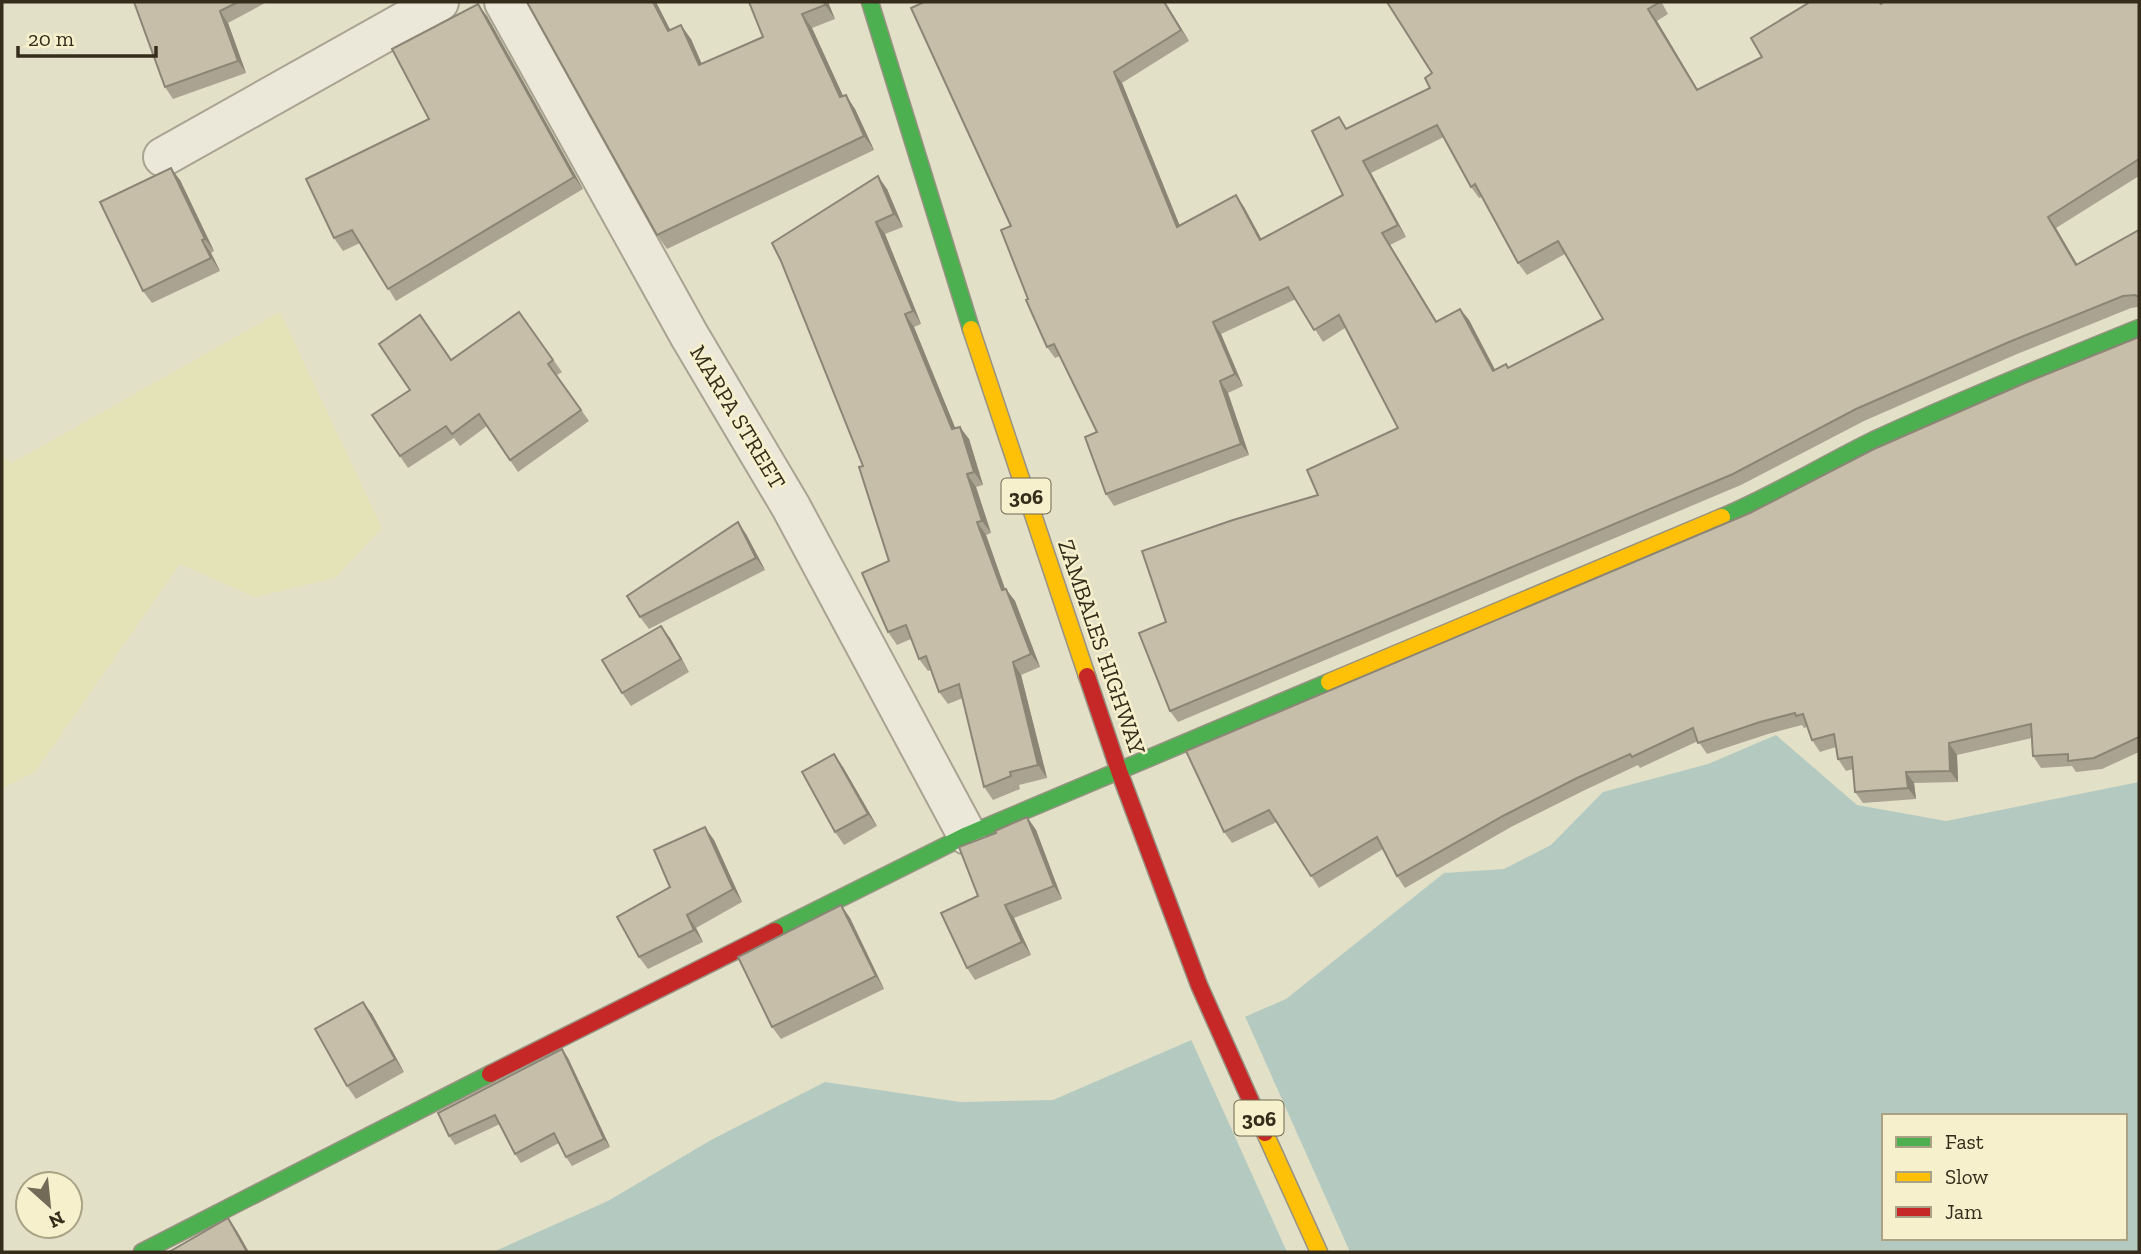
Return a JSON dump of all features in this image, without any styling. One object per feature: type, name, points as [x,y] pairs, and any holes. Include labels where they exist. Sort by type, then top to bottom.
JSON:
[{"type":"street","points":[[163,157],[439,2]]},
{"type":"street","name":"MARPA STREET","points":[[504,2],[689,335],[791,508],[967,835]]},
{"type":"street","name":"ZAMBALES HIGHWAY","points":[[870,2],[982,366],[1119,771],[1199,985],[1319,1252]]},
{"type":"street","points":[[142,1252],[563,1036],[967,835],[1750,505],[1873,441],[2025,374],[2139,328]]},
{"type":"green space","points":[[280,312],[382,528],[335,578],[255,597],[180,564],[35,772],[2,788],[2,457],[12,463]]},
{"type":"shaded area","points":[[1776,735],[1857,805],[1946,821],[2139,782],[2139,1252],[493,1252],[608,1201],[711,1140],[825,1082],[960,1102],[1053,1100],[1286,999],[1444,873],[1504,869],[1551,845],[1603,792],[1708,764]]},
{"type":"pier","points":[[1244,1014],[1350,1252],[1287,1252],[1190,1037]]},
{"type":"building","points":[[134,2],[238,2],[220,11],[238,61],[165,87]]},
{"type":"building","points":[[527,2],[653,2],[668,31],[681,25],[699,65],[763,37],[749,2],[824,2],[825,5],[802,14],[840,97],[846,95],[864,136],[657,235]]},
{"type":"building","points":[[924,2],[1164,2],[1181,30],[1114,72],[1177,227],[1236,195],[1260,240],[1343,195],[1312,131],[1339,117],[1346,129],[1430,88],[1425,78],[1432,73],[1387,2],[1660,2],[1648,9],[1697,90],[1762,57],[1751,38],[1810,2],[2139,2],[2139,159],[2048,217],[2076,265],[2139,230],[2139,297],[2123,296],[2009,342],[1856,409],[1733,474],[1170,711],[1139,633],[1166,622],[1142,551],[1318,495],[1307,470],[1398,428],[1339,315],[1314,330],[1288,287],[1213,322],[1235,374],[1220,381],[1241,444],[1106,494],[1085,437],[1097,432],[1054,344],[1047,347],[1026,300],[1028,299],[1001,230],[1011,226],[911,8]],"holes":[[[1437,125],[1471,187],[1475,184],[1518,263],[1558,241],[1603,319],[1508,368],[1506,364],[1493,371],[1460,309],[1436,322],[1382,233],[1398,225],[1363,161]]]},
{"type":"building","points":[[478,4],[574,177],[388,289],[352,230],[334,238],[306,179],[429,119],[392,49]]},
{"type":"building","points":[[171,168],[205,239],[202,240],[211,258],[143,291],[100,202]]},
{"type":"building","points":[[878,176],[894,214],[876,222],[913,311],[905,314],[952,429],[960,427],[974,472],[967,474],[982,521],[977,522],[1002,590],[1006,589],[1031,654],[1013,662],[1038,765],[1010,772],[1011,776],[984,787],[959,684],[939,692],[926,656],[919,659],[906,625],[888,632],[862,573],[889,561],[859,467],[863,466],[772,243]]},
{"type":"building","points":[[519,312],[553,360],[548,364],[581,410],[510,460],[479,414],[452,434],[446,426],[400,456],[372,415],[410,390],[379,344],[420,315],[451,360]]},
{"type":"building","points":[[2139,337],[2139,737],[2094,758],[2068,761],[2068,754],[2033,756],[2031,724],[1949,743],[1950,771],[1906,772],[1908,788],[1855,792],[1852,757],[1838,759],[1834,734],[1812,740],[1803,714],[1796,716],[1795,713],[1760,722],[1698,743],[1693,728],[1632,757],[1630,754],[1577,778],[1397,876],[1377,837],[1311,876],[1269,810],[1224,832],[1186,751],[1750,513],[1874,449]]},
{"type":"building","points":[[738,522],[756,558],[640,617],[627,596]]},
{"type":"building","points":[[661,626],[681,659],[622,693],[602,660]]},
{"type":"building","points":[[834,754],[868,814],[835,832],[802,772]]},
{"type":"building","points":[[1027,817],[1054,886],[1005,905],[1022,942],[967,968],[941,913],[978,896],[959,847],[996,833],[995,831]]},
{"type":"building","points":[[705,827],[733,889],[687,915],[694,930],[639,957],[617,917],[670,887],[654,850]]},
{"type":"building","points":[[841,905],[876,976],[772,1027],[738,957]]},
{"type":"building","points":[[363,1002],[395,1059],[347,1086],[315,1029]]},
{"type":"building","points":[[562,1049],[604,1139],[566,1157],[554,1133],[515,1154],[495,1115],[449,1136],[438,1113]]},
{"type":"building","points":[[228,1218],[247,1252],[169,1252]]},
{"type":"traffic: fast","points":[[870,2],[971,329]]},
{"type":"traffic: fast","points":[[1722,517],[1874,440],[2139,328]]},
{"type":"traffic: fast","points":[[775,931],[967,835],[1329,682]]},
{"type":"traffic: fast","points":[[142,1252],[490,1074]]},
{"type":"traffic: slow","points":[[971,329],[1087,676]]},
{"type":"traffic: slow","points":[[1329,682],[1722,517]]},
{"type":"traffic: slow","points":[[1265,1133],[1319,1252]]},
{"type":"traffic: jam","points":[[1087,676],[1119,771],[1199,985],[1265,1133]]},
{"type":"traffic: jam","points":[[490,1074],[775,931]]}]
